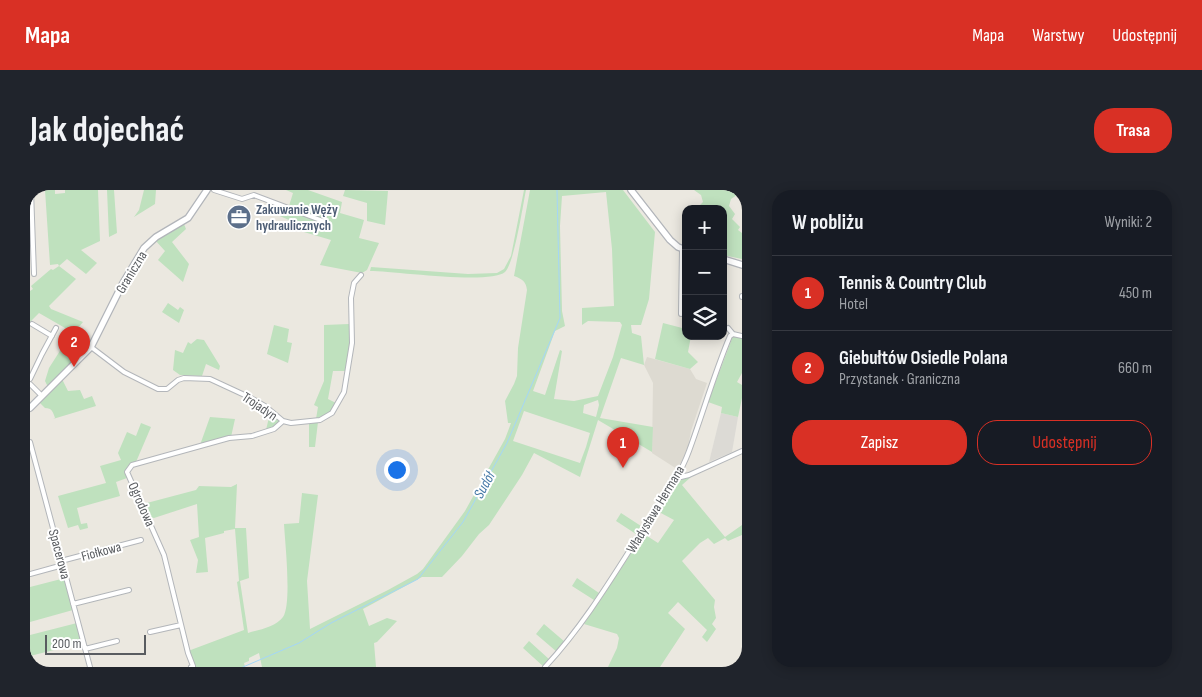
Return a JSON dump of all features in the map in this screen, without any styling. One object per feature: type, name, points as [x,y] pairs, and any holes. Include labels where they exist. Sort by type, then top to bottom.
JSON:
[{"type":"street","points":[[31,190],[34,274]]},
{"type":"street","name":"Graniczna","points":[[30,408],[91,347],[98,336],[115,297],[142,252],[156,237],[186,220],[194,212],[207,190]]},
{"type":"street","points":[[214,190],[242,199],[254,195],[323,221]]},
{"type":"street","points":[[631,190],[670,240],[682,248]]},
{"type":"street","points":[[681,314],[684,250]]},
{"type":"street","points":[[727,260],[742,264]]},
{"type":"street","name":"Trojadyn","points":[[91,347],[124,372],[158,389],[167,389],[178,380],[184,378],[210,379],[265,406],[283,421],[291,423],[323,419],[332,413],[340,401],[346,380],[352,343],[351,298],[354,283],[361,275]]},
{"type":"street","points":[[32,324],[52,336]]},
{"type":"street","points":[[30,379],[31,372],[56,328]]},
{"type":"street","points":[[728,328],[733,334],[737,333],[742,336]]},
{"type":"street","name":"Władysława Hermana","points":[[545,667],[570,638],[605,589],[689,452],[716,370],[730,336],[733,334]]},
{"type":"street","points":[[30,384],[42,396]]},
{"type":"street","name":"Ogrodowa","points":[[191,667],[193,666],[184,640],[164,554],[127,472],[132,464],[229,438],[252,436],[274,429],[283,421]]},
{"type":"street","name":"Spacerowa","points":[[30,442],[90,667]]},
{"type":"street","points":[[676,475],[685,477],[742,451]]},
{"type":"street","name":"Fiołkowa","points":[[30,574],[141,540]]},
{"type":"street","points":[[73,604],[129,590]]},
{"type":"street","points":[[150,632],[181,624]]},
{"type":"street","points":[[85,649],[117,641]]},
{"type":"shaded area","points":[[647,357],[690,369],[696,379],[707,383],[691,431],[687,452],[677,469],[652,453],[653,383],[644,365]]},
{"type":"shaded area","points":[[721,413],[738,417],[732,452],[709,462]]},
{"type":"green space","points":[[45,190],[55,190],[55,194],[65,193],[65,190],[98,190],[100,241],[81,250],[97,263],[86,274],[67,259],[59,266],[58,264],[50,265]]},
{"type":"green space","points":[[107,190],[114,190],[117,233],[109,237]]},
{"type":"green space","points":[[144,190],[156,190],[155,204],[134,217],[139,210]]},
{"type":"green space","points":[[286,190],[308,190],[342,202],[340,213],[364,220],[359,238],[379,243],[367,270],[362,273],[320,265],[331,240],[287,227],[289,220],[275,214],[279,203],[289,206],[293,193]]},
{"type":"green space","points":[[345,190],[388,191],[385,225],[367,221],[367,203],[343,196]]},
{"type":"green space","points":[[524,190],[526,190],[515,246],[512,258],[505,272],[496,276],[462,277],[370,271],[371,267],[468,274],[497,273],[504,269],[511,256]]},
{"type":"green space","points":[[530,190],[623,190],[655,232],[649,299],[641,325],[631,325],[632,333],[641,336],[644,365],[621,358],[600,418],[653,427],[652,452],[598,420],[580,477],[534,453],[489,525],[442,577],[422,577],[363,609],[369,626],[387,618],[397,621],[374,643],[376,667],[262,667],[259,653],[244,663],[245,667],[194,667],[188,651],[244,630],[237,582],[239,581],[235,529],[205,538],[208,572],[196,573],[198,560],[190,540],[199,537],[197,504],[154,518],[150,517],[143,504],[196,490],[199,486],[231,487],[237,484],[235,528],[246,528],[249,578],[240,581],[248,633],[271,626],[283,617],[286,610],[288,587],[284,524],[299,523],[302,493],[318,495],[307,581],[310,629],[417,574],[423,569],[465,511],[505,439],[511,423],[508,423],[505,401],[517,376],[518,348],[527,290],[526,284],[514,276]],"holes":[[[606,192],[612,249],[614,306],[582,308],[582,325],[588,321],[620,322],[622,325],[613,357],[598,396],[574,401],[554,399],[562,351],[560,350],[545,395],[533,391],[555,331],[565,326],[562,311],[560,226],[562,196]],[[598,400],[599,405],[596,417],[583,413],[584,405]],[[524,411],[590,433],[580,463],[513,441]]]},
{"type":"green space","points":[[694,190],[735,190],[737,195],[731,199],[729,206],[735,214],[732,219],[740,227],[738,230],[742,233],[742,259],[727,256],[727,205],[700,205],[703,202],[701,195]]},
{"type":"green space","points":[[184,224],[186,229],[172,242],[189,264],[183,282],[158,260],[165,251],[155,240]]},
{"type":"green space","points":[[59,266],[76,279],[49,306],[51,309],[83,322],[75,332],[89,346],[48,387],[45,381],[49,368],[72,332],[39,313],[30,322],[30,291],[33,289],[31,286],[51,269],[53,270]]},
{"type":"green space","points":[[168,303],[178,310],[180,307],[184,310],[179,323],[162,312]]},
{"type":"green space","points":[[663,323],[682,328],[682,340],[690,340],[688,352],[698,362],[690,369],[655,359]]},
{"type":"green space","points":[[349,324],[350,342],[346,371],[333,371],[328,399],[336,403],[330,412],[316,419],[318,407],[314,405],[324,381],[324,325]]},
{"type":"green space","points":[[274,325],[289,329],[287,342],[292,343],[288,363],[267,354]]},
{"type":"green space","points":[[736,335],[742,338],[742,373],[737,382],[742,385],[742,398],[738,417],[721,413],[722,407],[708,402],[733,336]]},
{"type":"green space","points":[[197,339],[204,340],[220,366],[219,370],[206,364],[202,376],[180,375],[173,370],[175,350],[183,353],[188,342],[191,344]]},
{"type":"green space","points":[[62,379],[68,391],[80,390],[84,399],[92,396],[96,406],[53,419],[55,418],[52,411],[45,408],[39,402]]},
{"type":"green space","points":[[270,413],[280,422],[277,426],[266,430]]},
{"type":"green space","points":[[210,417],[235,419],[231,437],[200,445]]},
{"type":"green space","points":[[318,422],[315,447],[309,447],[309,424]]},
{"type":"green space","points":[[141,423],[151,427],[136,462],[127,467],[127,478],[116,482],[120,496],[77,508],[81,524],[87,523],[88,528],[80,530],[78,525],[68,528],[58,496],[106,483],[100,466],[121,460],[118,453],[127,432],[136,436]]},
{"type":"green space","points":[[691,477],[682,485],[725,537],[742,525],[742,535],[728,541],[725,538],[714,544],[708,538],[700,543],[682,561],[715,600],[716,618],[712,624],[716,629],[707,642],[702,637],[707,630],[678,602],[668,613],[685,629],[660,667],[608,667],[617,648],[619,638],[617,634],[584,624],[644,534],[658,543],[674,520],[659,512],[680,480]]},
{"type":"green space","points":[[621,513],[641,526],[636,534],[616,521]]},
{"type":"green space","points":[[65,578],[73,610],[30,622],[30,587]]},
{"type":"green space","points":[[577,578],[599,593],[594,600],[572,586]]},
{"type":"green space","points":[[77,623],[82,643],[30,656],[30,635]]},
{"type":"green space","points":[[544,624],[565,642],[557,652],[536,634]]},
{"type":"green space","points":[[529,641],[550,660],[544,667],[523,648]]},
{"type":"waterway","name":"Sudół","points":[[243,667],[299,643],[331,623],[418,579],[463,522],[507,443],[560,318],[557,190]]},
{"type":"place","name":"Zakuwanie Węży hydraulicznych","points":[[239,217]]},
{"type":"place","name":"Giebułtów Osiedle Polana","points":[[74,367]]},
{"type":"place","name":"Tennis & Country Club","points":[[623,468]]}]
